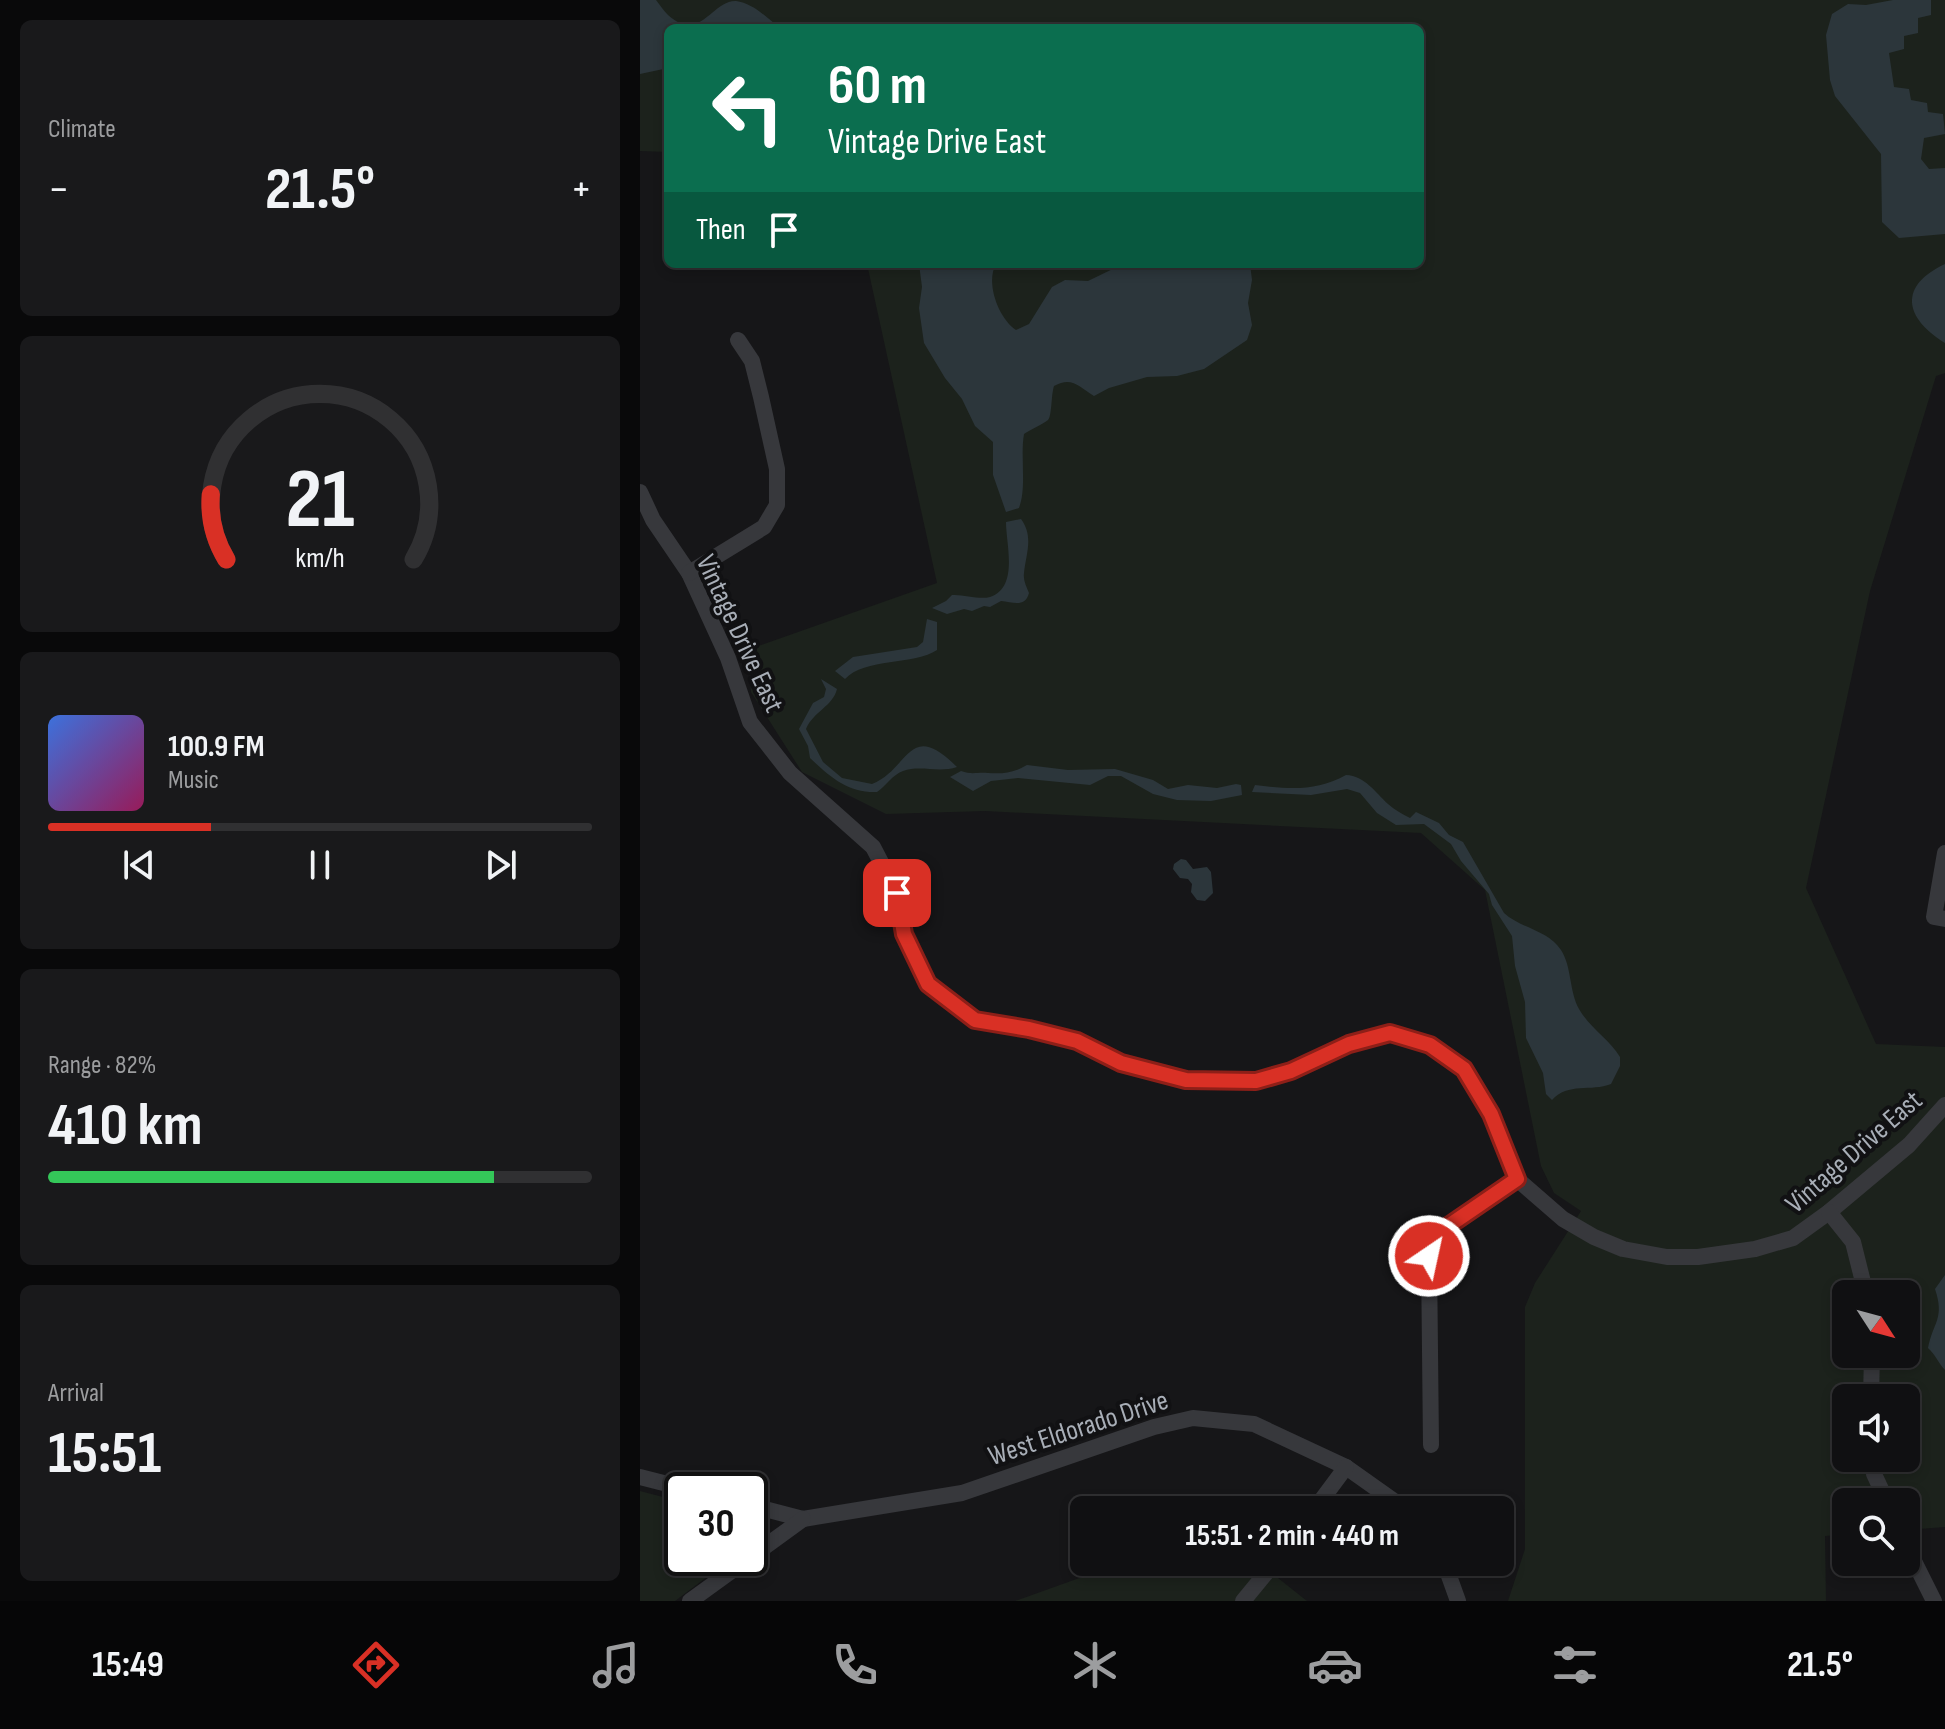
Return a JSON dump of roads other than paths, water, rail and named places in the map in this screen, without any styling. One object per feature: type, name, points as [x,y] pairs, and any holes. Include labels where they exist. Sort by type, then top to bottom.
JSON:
[{"type":"street","points":[[689,573],[764,527],[777,505],[777,469],[761,397],[752,361],[738,340]]},
{"type":"street","name":"Vintage Drive East","points":[[640,492],[653,520],[689,573],[728,658],[750,722],[790,773],[873,847],[897,893],[904,934],[928,984],[975,1020],[1077,1041],[1121,1063],[1186,1080],[1256,1081],[1291,1071],[1349,1044],[1390,1033],[1430,1045],[1464,1069],[1491,1114],[1517,1179],[1563,1219],[1594,1237],[1623,1249],[1667,1257],[1698,1257],[1755,1249],[1793,1238],[1909,1145],[1945,1105]]},
{"type":"street","points":[[1945,853],[1934,917],[1945,919]]},
{"type":"street","points":[[1431,1445],[1429,1256],[1432,1245],[1438,1233],[1517,1179]]},
{"type":"street","points":[[1829,1212],[1853,1242],[1862,1280]]},
{"type":"street","name":"West Eldorado Drive","points":[[768,1510],[803,1519],[962,1493],[1141,1431],[1193,1418],[1254,1424],[1346,1467],[1387,1496]]},
{"type":"street","points":[[1324,1496],[1346,1467]]},
{"type":"street","points":[[640,1477],[664,1483]]},
{"type":"street","points":[[690,1601],[803,1519]]},
{"type":"street","points":[[1920,1573],[1934,1601]]},
{"type":"street","points":[[1243,1601],[1264,1576]]},
{"type":"street","points":[[1449,1576],[1458,1601]]}]
